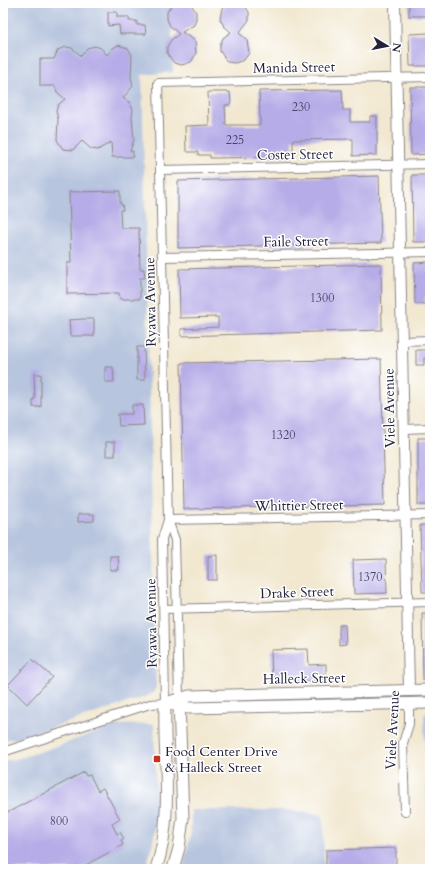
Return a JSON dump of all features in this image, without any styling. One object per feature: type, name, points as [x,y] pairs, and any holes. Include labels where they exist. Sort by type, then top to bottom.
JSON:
[{"type":"main road","name":"Viele Avenue","points":[[409,690],[409,703]]},
{"type":"main road","name":"Halleck Street","points":[[430,690],[189,696],[180,702],[189,708],[430,703]]},
{"type":"main road","points":[[156,869],[163,844],[166,818],[165,703],[180,702],[183,818],[180,848],[173,869]]},
{"type":"street","name":"Viele Avenue","points":[[395,3],[409,690]]},
{"type":"street","name":"Manida Street","points":[[158,83],[430,77]]},
{"type":"street","name":"Ryawa Avenue","points":[[158,83],[168,520],[175,540],[180,702]]},
{"type":"street","name":"Coster Street","points":[[160,170],[430,164]]},
{"type":"street","name":"Faile Street","points":[[162,258],[430,252]]},
{"type":"street","points":[[402,341],[430,340]]},
{"type":"street","points":[[404,428],[430,428]]},
{"type":"street","name":"Whittier Street","points":[[168,520],[430,515]]},
{"type":"street","name":"Ryawa Avenue","points":[[165,703],[162,539],[168,520]]},
{"type":"street","name":"Drake Street","points":[[164,609],[430,602]]},
{"type":"street","points":[[3,752],[150,704],[165,703]]},
{"type":"street","name":"Viele Avenue","points":[[404,812],[403,743],[409,724],[409,703]]},
{"type":"shaded area","points":[[11,3],[171,3],[173,72],[142,75],[156,688],[153,693],[145,697],[20,738],[3,740],[3,10]]},
{"type":"shaded area","points":[[424,714],[430,714],[430,869],[429,869]]},
{"type":"shaded area","points":[[154,724],[157,819],[151,851],[145,869],[3,869],[3,761],[20,758],[58,746],[116,725]]},
{"type":"shaded area","points":[[191,810],[288,810],[323,815],[324,869],[183,869],[191,831]]},
{"type":"building","points":[[173,3],[190,3],[196,12],[196,20],[194,25],[182,32],[195,41],[196,54],[191,62],[182,65],[174,63],[167,53],[167,47],[171,40],[179,34],[170,26],[167,19],[167,12]]},
{"type":"building","points":[[227,3],[243,3],[249,12],[249,20],[239,33],[247,40],[249,53],[244,60],[235,63],[227,62],[220,51],[220,45],[223,38],[231,32],[224,26],[220,19],[222,8]]},
{"type":"building","points":[[409,3],[430,3],[430,16],[409,16]]},
{"type":"building","points":[[108,12],[117,12],[117,17],[129,17],[129,21],[137,21],[137,25],[145,25],[146,34],[120,34],[119,25],[108,26]]},
{"type":"building","points":[[430,33],[430,66],[410,66],[409,34]]},
{"type":"building","points":[[118,45],[128,48],[132,55],[131,77],[133,86],[123,98],[130,103],[133,110],[132,117],[134,140],[130,151],[133,151],[133,157],[112,157],[111,142],[98,150],[91,149],[82,141],[73,150],[63,149],[57,140],[58,119],[56,111],[58,105],[65,99],[57,92],[55,86],[40,86],[40,59],[54,59],[58,50],[65,47],[72,48],[81,56],[87,48],[95,46],[101,48],[107,55]]},
{"type":"building","points":[[410,87],[430,87],[430,154],[411,155]]},
{"type":"building","points":[[342,90],[343,110],[350,110],[350,122],[370,122],[370,116],[377,116],[377,155],[353,156],[353,139],[293,140],[293,157],[210,158],[210,155],[198,155],[198,152],[188,152],[186,150],[185,126],[209,125],[208,92],[230,92],[231,102],[229,105],[225,105],[226,125],[260,125],[259,91]]},
{"type":"building","points":[[412,175],[430,175],[430,242],[413,242]]},
{"type":"building","points":[[379,176],[381,243],[178,248],[178,181]]},
{"type":"building","points":[[120,191],[120,204],[122,204],[123,210],[120,210],[121,228],[139,228],[140,269],[144,269],[145,278],[140,278],[140,299],[120,299],[119,293],[67,294],[67,263],[71,263],[69,192]]},
{"type":"building","points":[[430,262],[430,296],[425,296],[425,304],[415,304],[414,263]]},
{"type":"building","points":[[381,264],[382,330],[181,336],[181,329],[218,327],[218,317],[180,318],[179,269]]},
{"type":"building","points":[[94,319],[94,336],[70,336],[69,320]]},
{"type":"building","points":[[137,347],[144,347],[145,380],[137,380]]},
{"type":"building","points":[[416,350],[430,350],[430,358],[424,358],[424,365],[416,365]]},
{"type":"building","points":[[381,359],[385,505],[184,509],[181,363]]},
{"type":"building","points":[[105,367],[113,367],[114,382],[105,382]]},
{"type":"building","points":[[34,374],[41,374],[41,407],[33,407],[33,399],[35,399]]},
{"type":"building","points":[[132,405],[143,405],[144,425],[119,426],[118,414],[132,414]]},
{"type":"building","points":[[418,438],[430,438],[430,505],[418,505]]},
{"type":"building","points":[[106,442],[115,442],[115,456],[106,456]]},
{"type":"building","points":[[78,514],[94,514],[94,521],[78,522]]},
{"type":"building","points":[[420,525],[430,525],[430,592],[422,592]]},
{"type":"building","points":[[217,555],[217,580],[208,580],[208,556]]},
{"type":"building","points":[[110,556],[118,556],[119,570],[110,570]]},
{"type":"building","points":[[386,559],[387,593],[354,594],[353,560]]},
{"type":"building","points":[[422,613],[430,613],[430,680],[423,680]]},
{"type":"building","points":[[339,625],[345,625],[346,644],[339,645]]},
{"type":"building","points":[[308,649],[309,665],[326,664],[326,680],[272,683],[271,650]]},
{"type":"building","points":[[32,659],[52,677],[27,704],[8,685]]},
{"type":"building","points":[[84,772],[86,776],[90,775],[98,791],[103,788],[120,819],[112,824],[117,834],[120,832],[124,839],[121,840],[123,845],[78,869],[3,869],[3,815]]},
{"type":"building","points":[[396,848],[396,869],[326,869],[326,850]]},
{"type":"place","name":"Food Center Drive & Halleck Street","points":[[157,759]]}]
